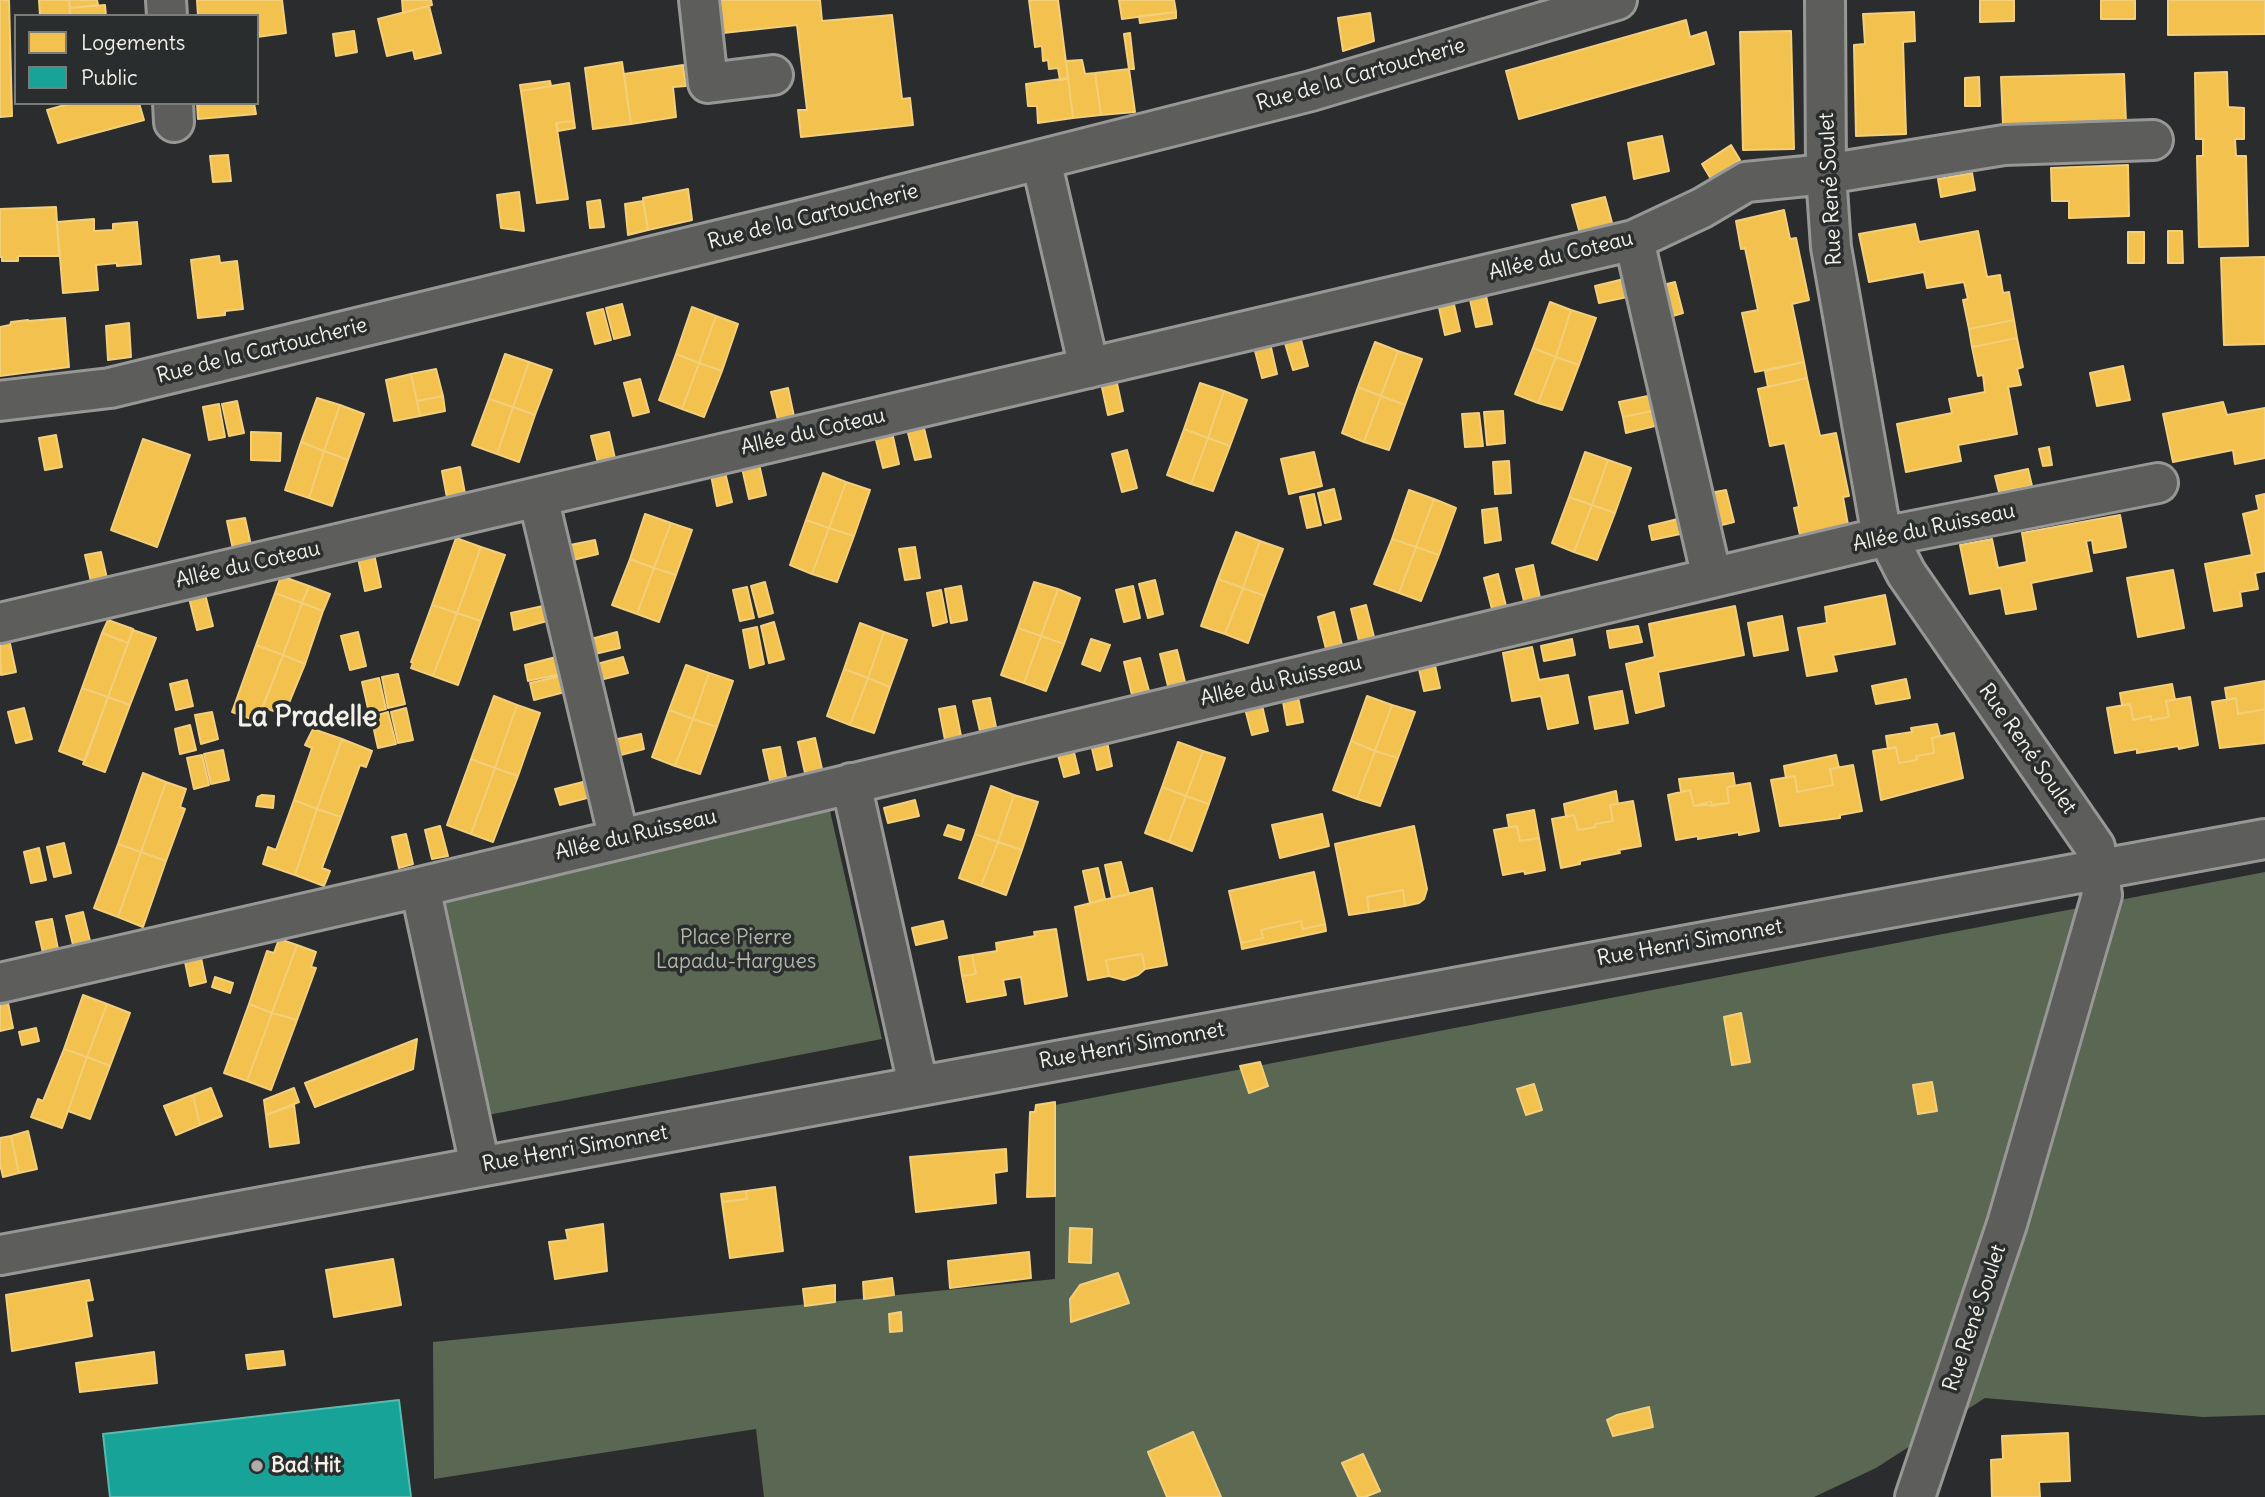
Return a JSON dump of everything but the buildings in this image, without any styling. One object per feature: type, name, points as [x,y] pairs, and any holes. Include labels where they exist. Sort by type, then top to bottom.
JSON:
[{"type":"street","points":[[699,0],[708,83],[773,75]]},
{"type":"street","name":"Rue de la Cartoucherie","points":[[0,401],[110,388],[771,228],[1347,82],[1617,0]]},
{"type":"street","name":"Rue René Soulet","points":[[1825,0],[1826,174],[1831,247],[1879,520],[1906,573],[2095,847],[2102,895],[2007,1224],[1915,1497]]},
{"type":"street","name":"Allée du Coteau","points":[[0,623],[1634,240],[1702,208],[1746,182],[1826,174],[2004,145],[2153,140]]},
{"type":"street","points":[[1041,160],[1089,368]]},
{"type":"street","points":[[1634,240],[1712,578]]},
{"type":"street","name":"Allée du Ruisseau","points":[[0,983],[420,887],[1887,536],[2158,484]]},
{"type":"street","points":[[538,497],[619,839]]},
{"type":"street","points":[[851,783],[918,1085]]},
{"type":"street","name":"Rue Henri Simonnet","points":[[0,1255],[2265,839]]},
{"type":"street","points":[[420,887],[480,1166]]},
{"type":"green space","name":"Place Pierre Lapadu-Hargues","points":[[830,811],[882,1039],[488,1115],[439,898]]},
{"type":"green space","points":[[2265,872],[2265,1415],[2203,1417],[1985,1398],[1876,1468],[1814,1497],[764,1497],[756,1429],[434,1479],[433,1342],[1055,1279],[1055,1105]]},
{"type":"place","name":"Bad Hit","points":[[257,1466]]},
{"type":"district","name":"La Pradelle","points":[[307,718]]}]
